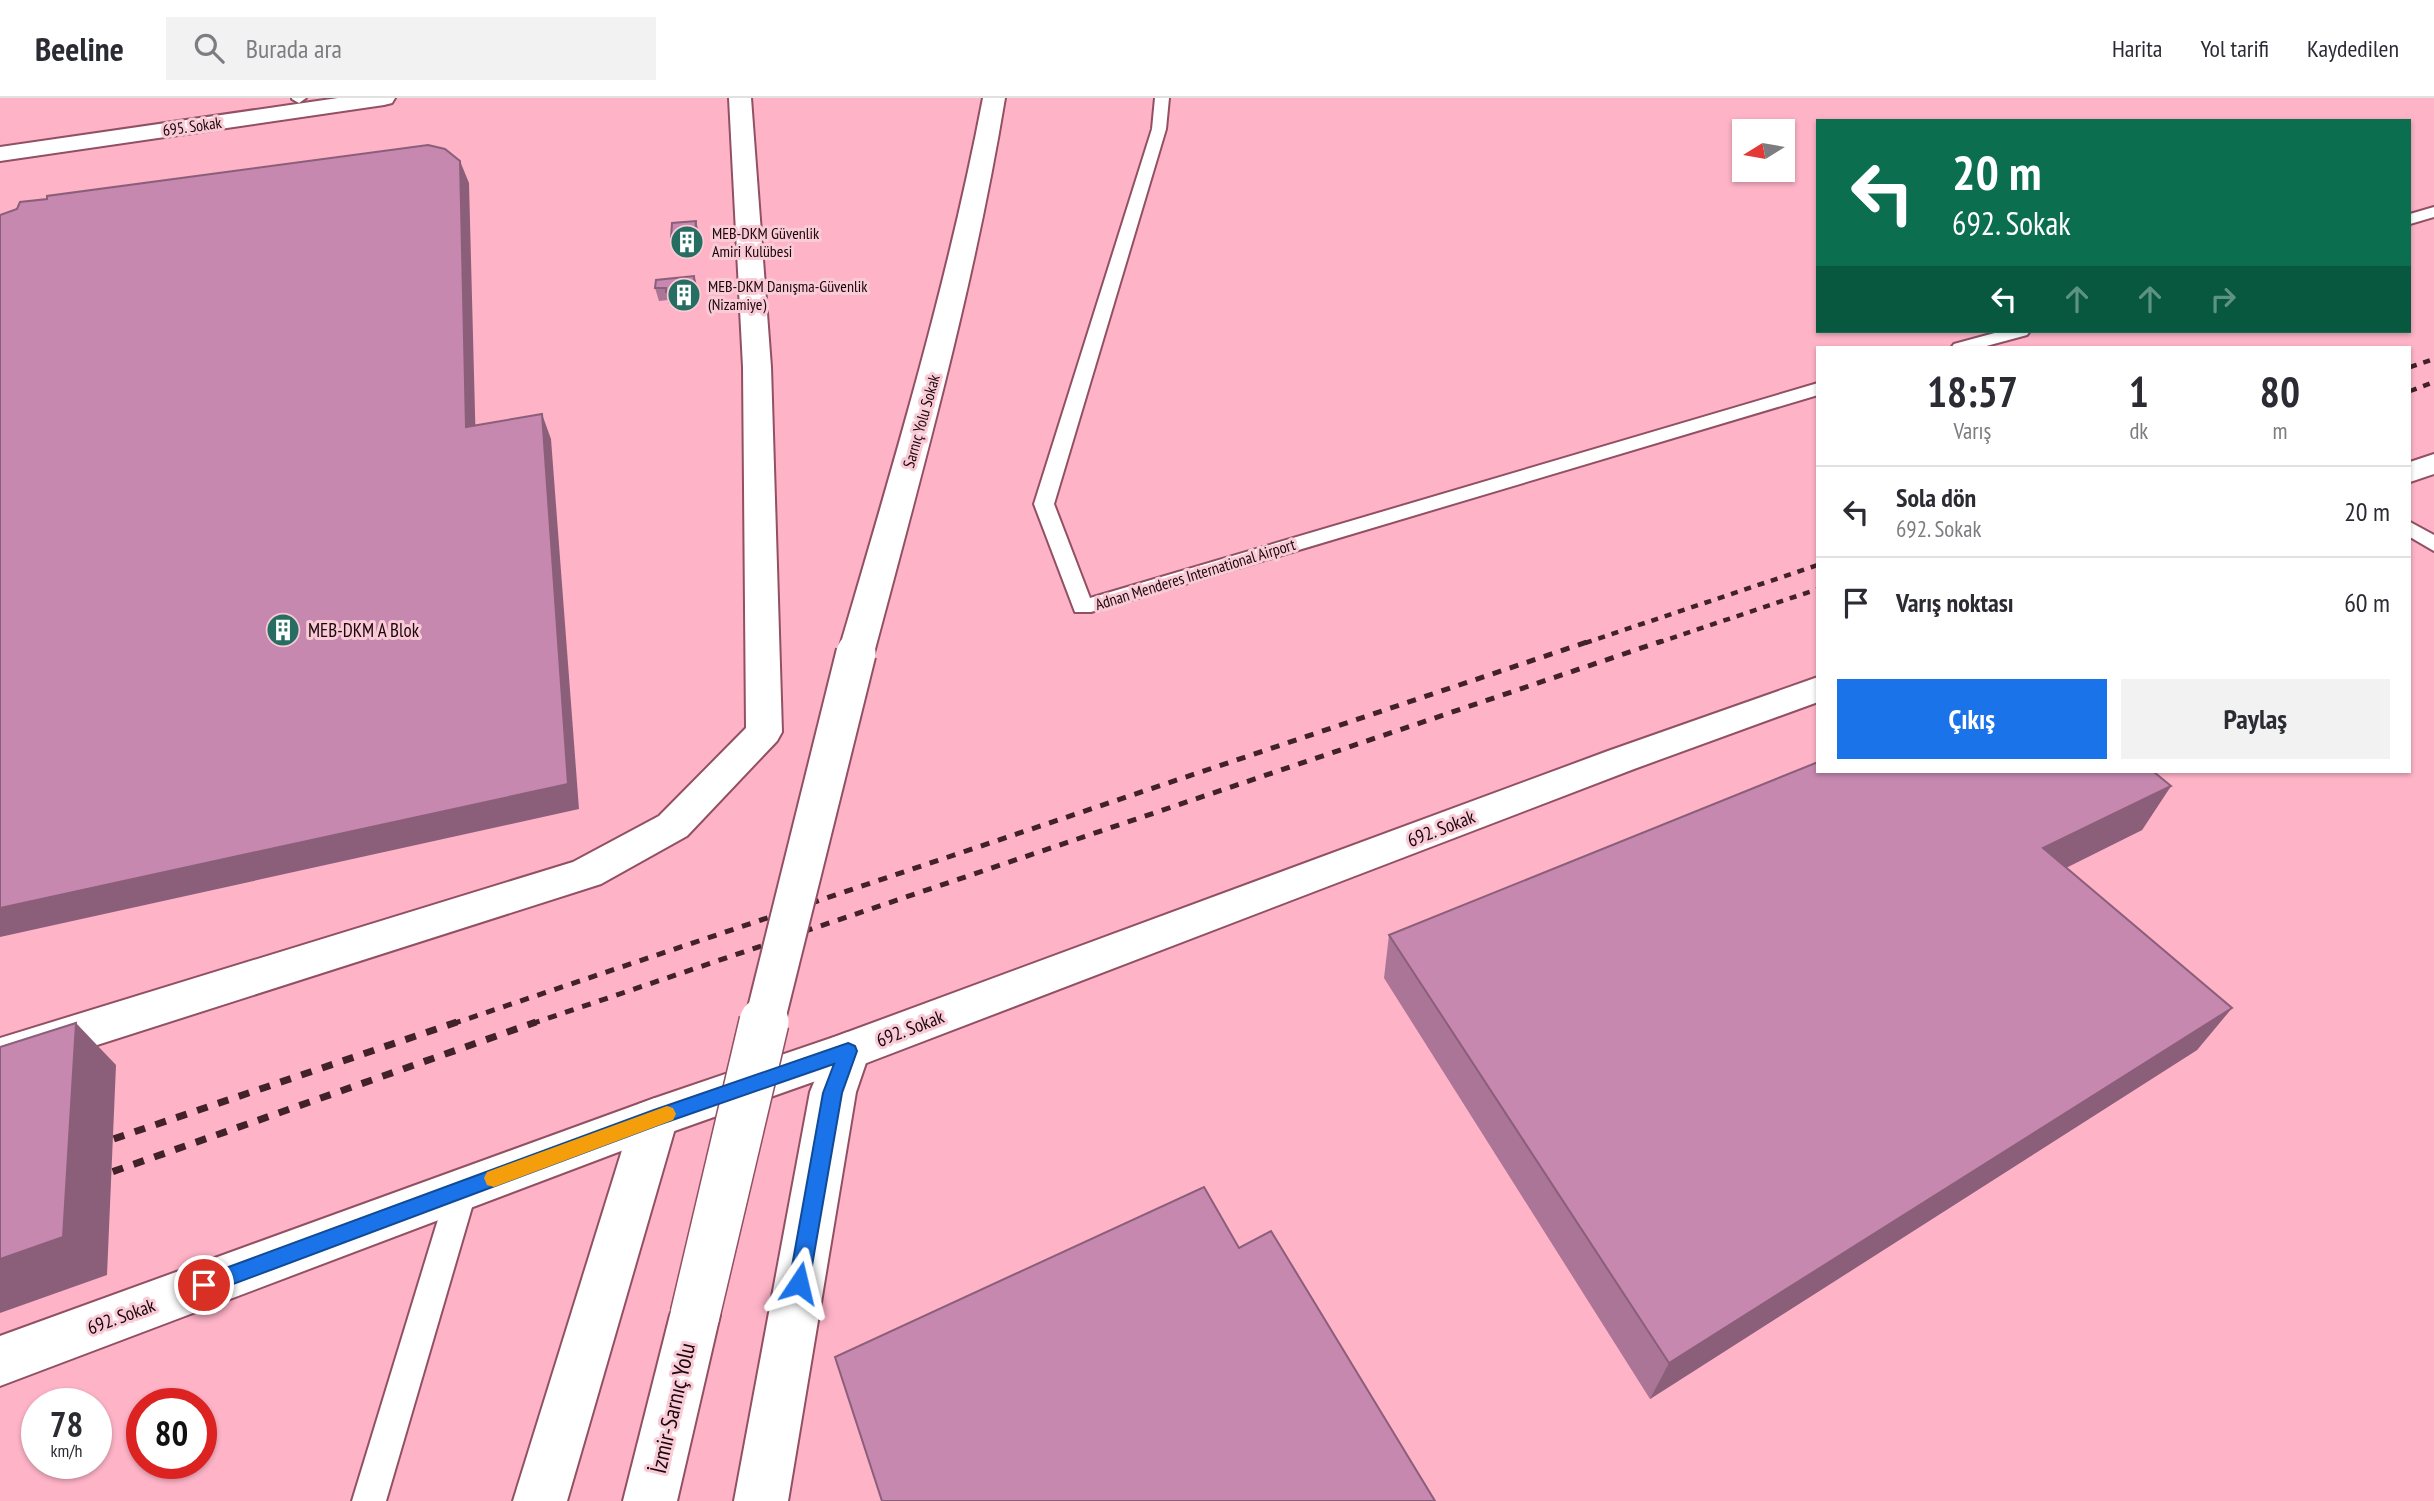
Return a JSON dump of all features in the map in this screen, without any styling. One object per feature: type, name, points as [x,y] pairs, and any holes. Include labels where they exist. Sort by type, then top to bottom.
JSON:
[{"type":"main road","name":"695. Sokak","points":[[0,142],[300,98]]},
{"type":"main road","name":"695. Sokak","points":[[0,154],[384,98]]},
{"type":"main road","points":[[0,1057],[587,873],[673,826],[764,732],[757,367],[740,98]]},
{"type":"main road","name":"Sarnıç Yolu Sokak","points":[[695,1315],[798,881],[856,653],[944,337],[978,188],[994,98]]},
{"type":"main road","name":"Sarnıç Yolu Sokak","points":[[978,188],[1012,98]]},
{"type":"main road","points":[[2411,472],[2434,463]]},
{"type":"main road","name":"692. Sokak","points":[[0,1361],[654,1118],[848,1051],[1608,765],[1816,690]]},
{"type":"main road","points":[[761,1501],[833,1093],[848,1051]]},
{"type":"main road","points":[[540,1501],[654,1118]]},
{"type":"main road","name":"İzmir-Sarnıç Yolu","points":[[650,1501],[695,1315]]},
{"type":"lane","name":"Adnan Menderes International Airport","points":[[1162,98],[1159,129],[1044,504],[1083,607],[1816,390]]},
{"type":"lane","points":[[2411,219],[2434,212]]},
{"type":"lane","points":[[1967,346],[2014,333]]},
{"type":"lane","points":[[2411,529],[2434,545]]},
{"type":"lane","points":[[369,1501],[462,1190]]},
{"type":"building","name":"MEB-DKM A Blok","points":[[428,145],[445,149],[460,161],[466,427],[542,414],[568,784],[0,908],[0,215],[17,209],[20,202],[47,199],[47,196]]},
{"type":"building","points":[[696,221],[695,236],[671,238],[672,223]]},
{"type":"building","points":[[694,276],[695,289],[666,292],[666,288],[655,288],[656,280]]},
{"type":"building","points":[[1816,763],[1816,773],[2155,773],[2171,786],[2043,848],[2232,1008],[1669,1363],[1389,935]]},
{"type":"building","points":[[76,1023],[63,1237],[0,1259],[0,1047]]},
{"type":"building","points":[[1204,1187],[1239,1248],[1271,1231],[1435,1501],[882,1501],[835,1357]]},
{"type":"railway","points":[[2411,367],[2434,359]]},
{"type":"railway","points":[[2411,391],[2434,382]]},
{"type":"railway","points":[[1585,643],[1816,566]]},
{"type":"railway","points":[[1657,643],[1816,590]]},
{"type":"railway","points":[[452,1024],[1590,641]]},
{"type":"railway","points":[[531,1024],[1662,641]]},
{"type":"railway","points":[[93,1146],[457,1022]]},
{"type":"railway","points":[[92,1179],[536,1022]]},
{"type":"slow traffic","points":[[494,1178],[667,1114]]},
{"type":"place","name":"MEB-DKM Güvenlik Amiri Kulübesi","points":[[687,242]]},
{"type":"place","name":"MEB-DKM Danışma-Güvenlik (Nizamiye)","points":[[684,295]]},
{"type":"place","name":"MEB-DKM A Blok","points":[[283,630]]},
{"type":"route","points":[[204,1285],[654,1118],[848,1051],[833,1093],[799,1283]]}]
